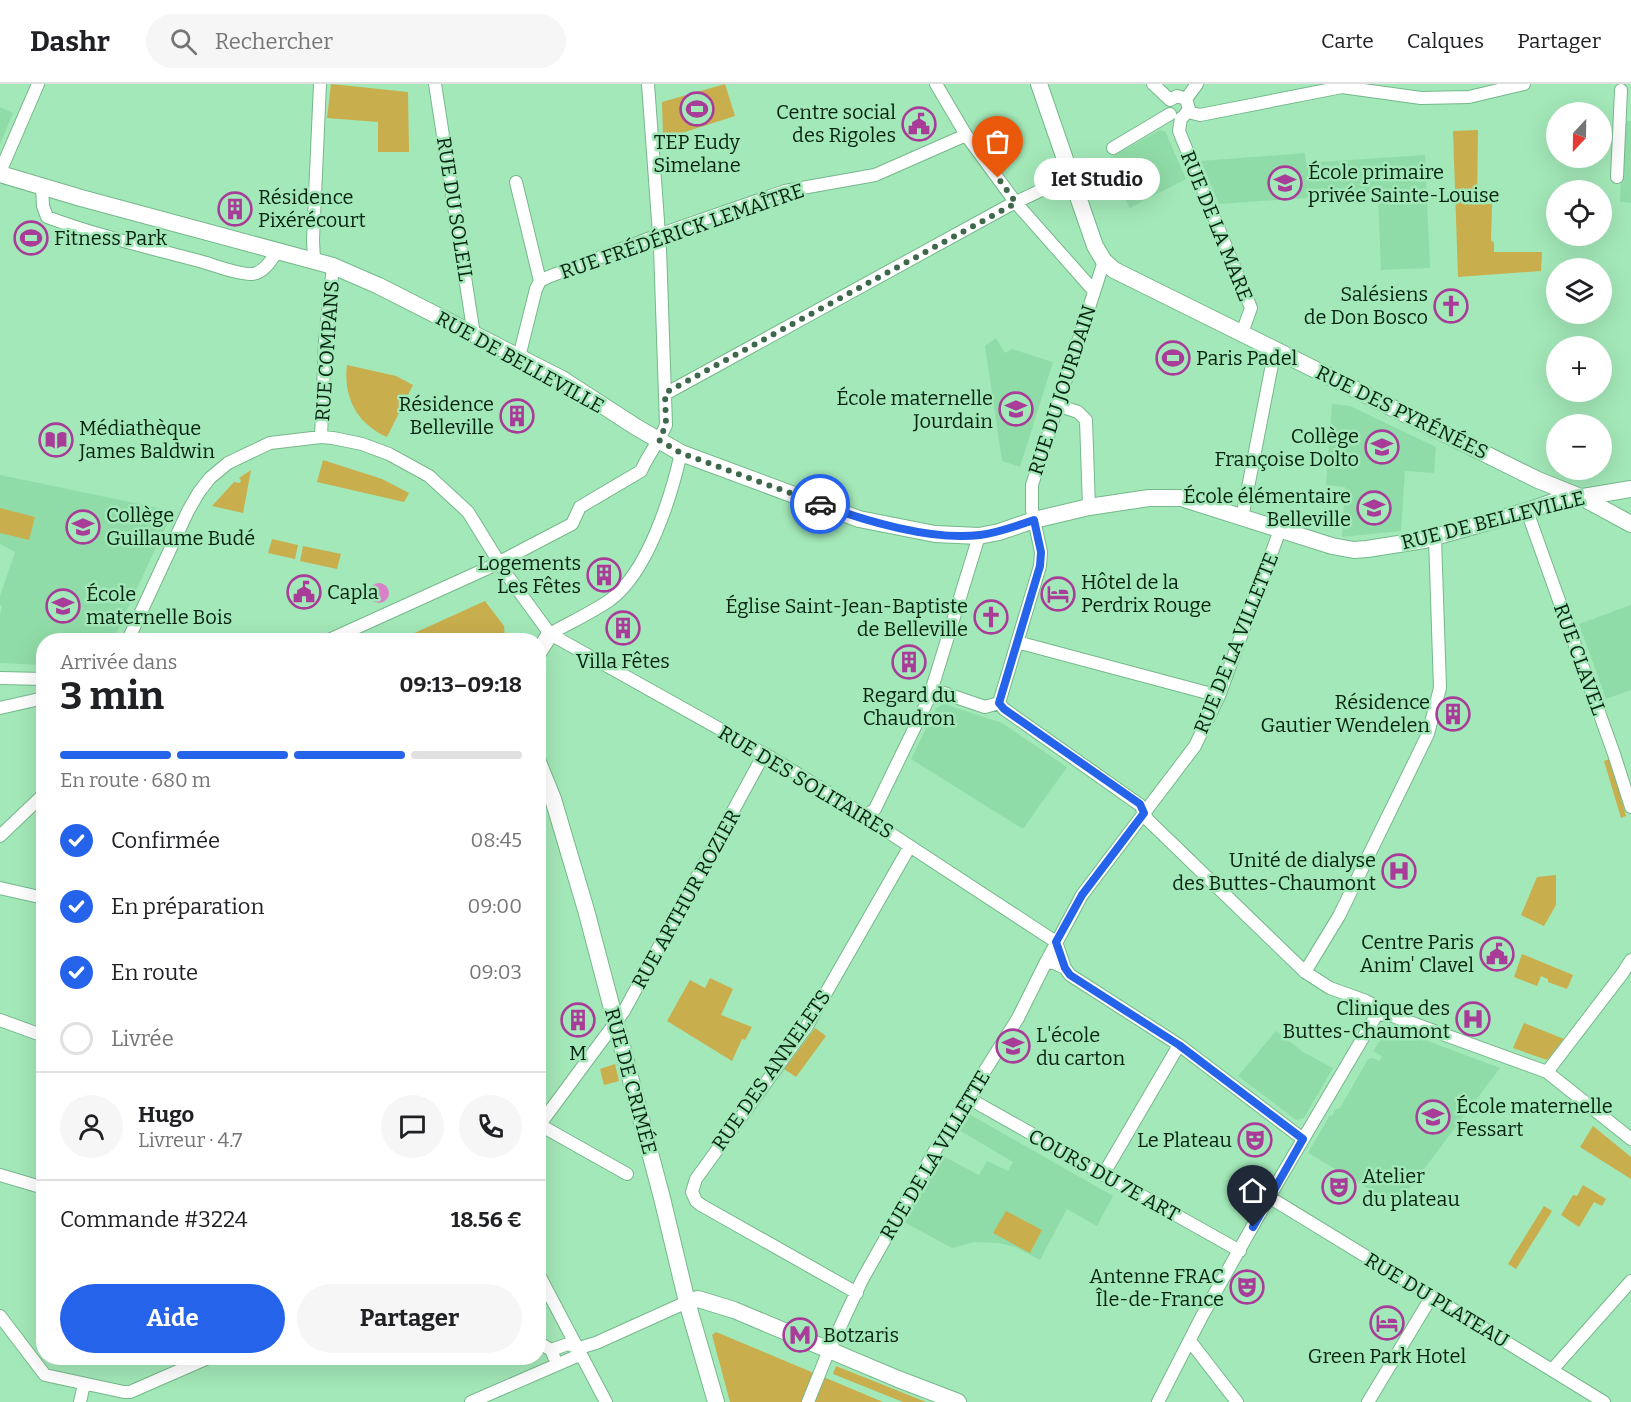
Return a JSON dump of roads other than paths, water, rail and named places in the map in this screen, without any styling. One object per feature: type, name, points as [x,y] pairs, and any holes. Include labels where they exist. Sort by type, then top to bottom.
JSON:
[{"type":"main road","name":"RUE DES PYRÉNÉES","points":[[1039,84],[1095,246],[1104,261],[1125,276],[1631,524]]},
{"type":"main road","name":"RUE DE BELLEVILLE","points":[[0,173],[42,187],[333,266],[379,286],[562,379],[681,453],[859,519],[935,534],[980,536],[1089,507],[1149,498],[1181,498],[1332,546],[1354,550],[1435,537],[1553,502],[1631,489]]},
{"type":"main road","points":[[546,640],[550,634]]},
{"type":"main road","name":"RUE DE CRIMÉE","points":[[546,782],[586,910],[663,1198],[687,1302],[717,1402]]},
{"type":"main road","points":[[687,1302],[698,1299],[734,1310],[958,1402]]},
{"type":"street","points":[[0,173],[38,84]]},
{"type":"street","points":[[314,260],[320,84]]},
{"type":"street","name":"RUE DU SOLEIL","points":[[435,84],[474,335]]},
{"type":"street","points":[[344,633],[499,563],[572,524],[580,507],[641,471],[659,440],[666,425],[658,235],[648,84]]},
{"type":"street","points":[[936,84],[966,135],[1016,203],[1093,294]]},
{"type":"street","points":[[1153,84],[1171,99]]},
{"type":"street","points":[[1169,84],[1171,99]]},
{"type":"street","points":[[1113,148],[1181,111],[1197,84]]},
{"type":"street","points":[[1181,111],[1200,116],[1342,87],[1421,98],[1469,97],[1524,84]]},
{"type":"street","points":[[1617,177],[1621,90]]},
{"type":"street","name":"RUE DE LA MARE","points":[[1171,99],[1167,106],[1181,111],[1179,131],[1251,308],[1242,333]]},
{"type":"street","name":"RUE FRÉDÉRICK LEMAÎTRE","points":[[519,357],[540,281],[658,235],[785,191],[875,175],[966,135]]},
{"type":"street","points":[[665,393],[1016,203],[1071,176]]},
{"type":"street","points":[[516,182],[540,281]]},
{"type":"street","points":[[42,187],[43,206],[47,217],[215,266],[255,274],[267,266],[278,250]]},
{"type":"street","name":"RUE DU JOURDAIN","points":[[999,703],[1040,566],[1041,552],[1034,520],[1032,485],[1104,261]]},
{"type":"street","name":"RUE COMPANS","points":[[321,437],[325,341],[333,266]]},
{"type":"street","points":[[1241,517],[1275,349]]},
{"type":"street","points":[[1057,405],[1078,412],[1086,420],[1089,507]]},
{"type":"street","points":[[131,633],[199,492],[210,478],[228,463],[270,443],[321,437],[333,438],[369,446],[429,476],[468,512],[499,563],[550,634],[609,600],[630,580],[666,512],[681,453]]},
{"type":"street","name":"RUE CLAVEL","points":[[1527,511],[1631,807]]},
{"type":"street","name":"RUE DE LA VILLETTE","points":[[808,1402],[829,1350],[904,1203],[1018,1018],[1082,895],[1195,746],[1219,696],[1280,530]]},
{"type":"street","points":[[866,816],[874,809],[932,689],[980,536]]},
{"type":"street","points":[[1305,972],[1339,916],[1428,734],[1440,688],[1435,537]]},
{"type":"street","name":"RUE DES SOLITAIRES","points":[[550,634],[764,754],[866,816],[1056,942]]},
{"type":"street","points":[[1017,642],[1219,696]]},
{"type":"street","points":[[0,678],[36,679]]},
{"type":"street","points":[[932,689],[985,707],[999,703],[1013,716],[1140,804],[1148,820],[1305,972],[1330,988],[1372,1004],[1377,1014]]},
{"type":"street","points":[[0,708],[36,700]]},
{"type":"street","name":"RUE ARTHUR ROZIER","points":[[546,1116],[624,1011],[764,754]]},
{"type":"street","points":[[0,836],[36,802]]},
{"type":"street","name":"RUE DES ANNELETS","points":[[857,1293],[696,1201],[692,1192],[696,1179],[807,1026],[910,846]]},
{"type":"street","points":[[0,888],[36,896]]},
{"type":"street","points":[[1056,942],[1065,968],[1073,977],[1179,1045],[1303,1139]]},
{"type":"street","points":[[1547,1072],[1623,974],[1631,960]]},
{"type":"street","points":[[1046,962],[1065,968]]},
{"type":"street","points":[[1377,1014],[1393,1016],[1547,1072],[1631,1139]]},
{"type":"street","points":[[1158,1402],[1202,1316],[1269,1197],[1377,1014]]},
{"type":"street","points":[[0,1020],[36,1033]]},
{"type":"street","points":[[1104,1175],[1179,1045]]},
{"type":"street","name":"COURS DU 7E ART","points":[[968,1098],[1240,1251]]},
{"type":"street","points":[[546,1130],[627,1174]]},
{"type":"street","points":[[0,1175],[36,1186]]},
{"type":"street","name":"RUE DU PLATEAU","points":[[1269,1197],[1604,1402]]},
{"type":"street","points":[[1552,1370],[1631,1281]]},
{"type":"street","points":[[546,1288],[606,1402]]},
{"type":"street","points":[[1368,1402],[1432,1296]]},
{"type":"street","points":[[551,1350],[568,1344],[579,1348],[687,1302]]},
{"type":"street","points":[[0,1316],[36,1363]]},
{"type":"street","points":[[1190,1341],[1237,1402]]},
{"type":"street","points":[[546,1347],[551,1350],[557,1364]]},
{"type":"street","points":[[471,1402],[576,1356],[579,1348]]},
{"type":"street","points":[[37,1365],[45,1375],[130,1392],[192,1365]]},
{"type":"street","points":[[80,1402],[84,1384]]},
{"type":"place","name":"TEP Eudy Simelane","points":[[697,109]]},
{"type":"place","name":"Centre social des Rigoles","points":[[919,124]]},
{"type":"place","name":"Iet Studio","points":[[998,178]]},
{"type":"place","name":"École primaire privée Sainte-Louise","points":[[1285,183]]},
{"type":"place","name":"Résidence Pixérécourt","points":[[235,209]]},
{"type":"place","name":"Fitness Park","points":[[31,238]]},
{"type":"place","name":"Salésiens de Don Bosco","points":[[1451,306]]},
{"type":"place","name":"Paris Padel","points":[[1173,358]]},
{"type":"place","name":"École maternelle Jourdain","points":[[1016,409]]},
{"type":"place","name":"Résidence Belleville","points":[[517,416]]},
{"type":"place","name":"Médiathèque James Baldwin","points":[[56,440]]},
{"type":"place","name":"Collège Françoise Dolto","points":[[1382,447]]},
{"type":"place","name":"École élémentaire Belleville","points":[[1374,508]]},
{"type":"place","name":"Collège Guillaume Budé","points":[[83,527]]},
{"type":"place","name":"Logements Les Fêtes","points":[[604,575]]},
{"type":"place","name":"Capla","points":[[304,592]]},
{"type":"place","name":"Hôtel de la Perdrix Rouge","points":[[1058,594]]},
{"type":"place","name":"École maternelle Bois","points":[[63,606]]},
{"type":"place","name":"Église Saint-Jean-Baptiste de Belleville","points":[[991,617]]},
{"type":"place","name":"Villa Fêtes","points":[[623,628]]},
{"type":"place","name":"Regard du Chaudron","points":[[909,662]]},
{"type":"place","name":"Résidence Gautier Wendelen","points":[[1453,714]]},
{"type":"place","name":"Unité de dialyse des Buttes-Chaumont","points":[[1399,871]]},
{"type":"place","name":"Centre Paris Anim' Clavel","points":[[1497,954]]},
{"type":"place","name":"Clinique des Buttes-Chaumont","points":[[1473,1019]]},
{"type":"place","name":"M","points":[[578,1020]]},
{"type":"place","name":"L'école du carton","points":[[1013,1046]]},
{"type":"place","name":"École maternelle Fessart","points":[[1433,1117]]},
{"type":"place","name":"Le Plateau","points":[[1255,1140]]},
{"type":"place","name":"Atelier du plateau","points":[[1339,1187]]},
{"type":"place","name":"Antenne FRAC Île-de-France","points":[[1247,1287]]},
{"type":"place","name":"Green Park Hotel","points":[[1387,1323]]},
{"type":"place","name":"Botzaris","points":[[800,1335]]}]
